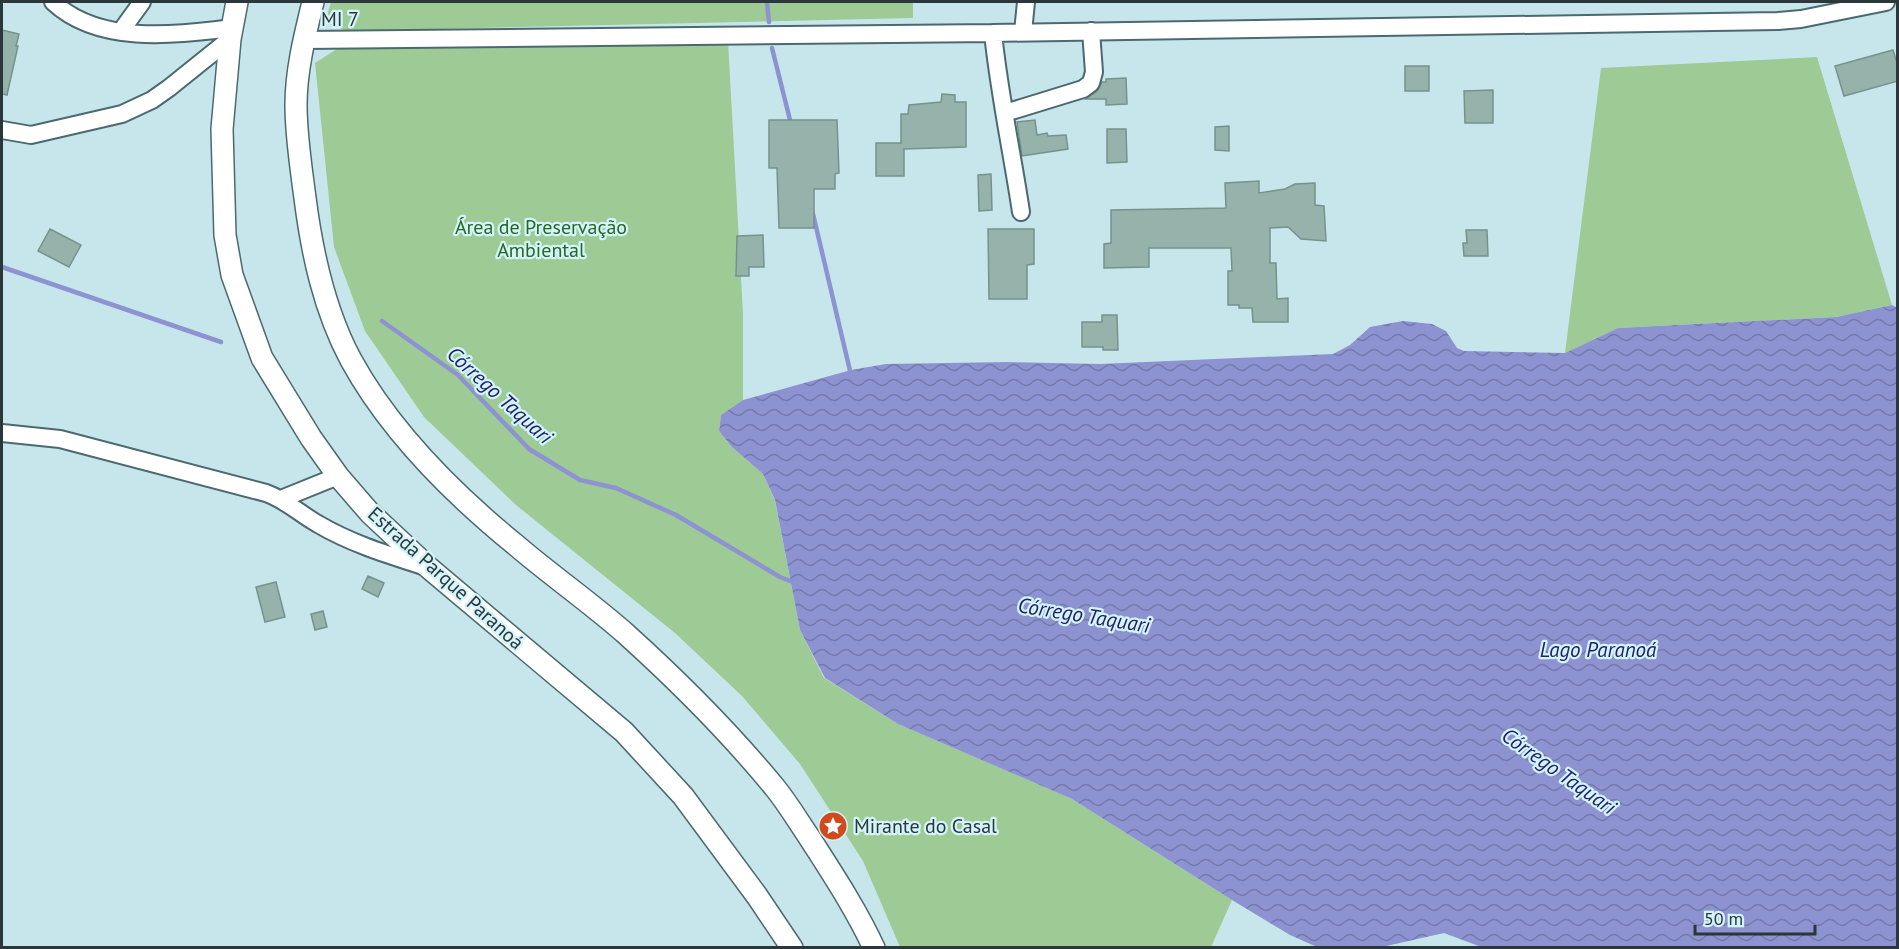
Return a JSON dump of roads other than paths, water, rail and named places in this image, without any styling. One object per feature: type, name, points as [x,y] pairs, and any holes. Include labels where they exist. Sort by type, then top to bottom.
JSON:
[{"type":"main road","name":"Estrada Parque Paranoá","points":[[237,2],[231,34],[222,129],[225,235],[232,275],[262,358],[311,438],[338,476],[370,513],[429,568],[607,718],[646,755],[683,796],[757,896],[792,948]]},
{"type":"main road","points":[[313,2],[304,40],[296,103],[297,135],[307,214],[319,277],[333,318],[351,359],[379,404],[405,439],[445,481],[514,544],[623,632],[686,690],[777,790],[841,886],[874,948]]},
{"type":"street","points":[[53,2],[81,22],[121,31],[231,34]]},
{"type":"street","points":[[121,31],[142,2]]},
{"type":"street","points":[[1023,32],[1026,2]]},
{"type":"street","name":"MI 7","points":[[304,40],[993,33],[1778,21],[1801,19],[1875,2]]},
{"type":"street","points":[[1005,113],[1083,90],[1091,83],[1094,72],[1091,31]]},
{"type":"street","points":[[993,33],[997,73],[1020,212]]},
{"type":"street","points":[[2,130],[37,134],[122,114],[152,100],[169,88],[231,34]]},
{"type":"street","points":[[2,433],[60,439],[281,499],[317,524],[351,542],[429,568]]},
{"type":"street","points":[[281,499],[338,476]]},
{"type":"water","name":"Lago Paranoá","points":[[1892,305],[1898,308],[1897,947],[1484,948],[1444,933],[1382,947],[1317,947],[1290,935],[1232,900],[1072,799],[898,724],[825,678],[800,630],[775,500],[763,474],[732,447],[719,431],[721,415],[743,400],[851,370],[886,364],[1007,362],[1100,364],[1333,354],[1350,345],[1370,327],[1403,321],[1432,324],[1446,331],[1457,348],[1464,351],[1565,353],[1618,328],[1836,317]]},
{"type":"waterway","points":[[767,2],[769,22]]},
{"type":"waterway","points":[[772,48],[791,124]]},
{"type":"waterway","points":[[813,214],[851,375]]},
{"type":"waterway","name":"Córrego Taquari","points":[[2,267],[221,342]]},
{"type":"waterway","name":"Córrego Taquari","points":[[382,321],[458,375],[529,449],[580,480],[616,488],[676,515],[780,577],[798,584]]},
{"type":"place","name":"Mirante do Casal","points":[[833,826]]},
{"type":"park label","name":"Área de Preservação Ambiental","points":[[541,238]]}]
